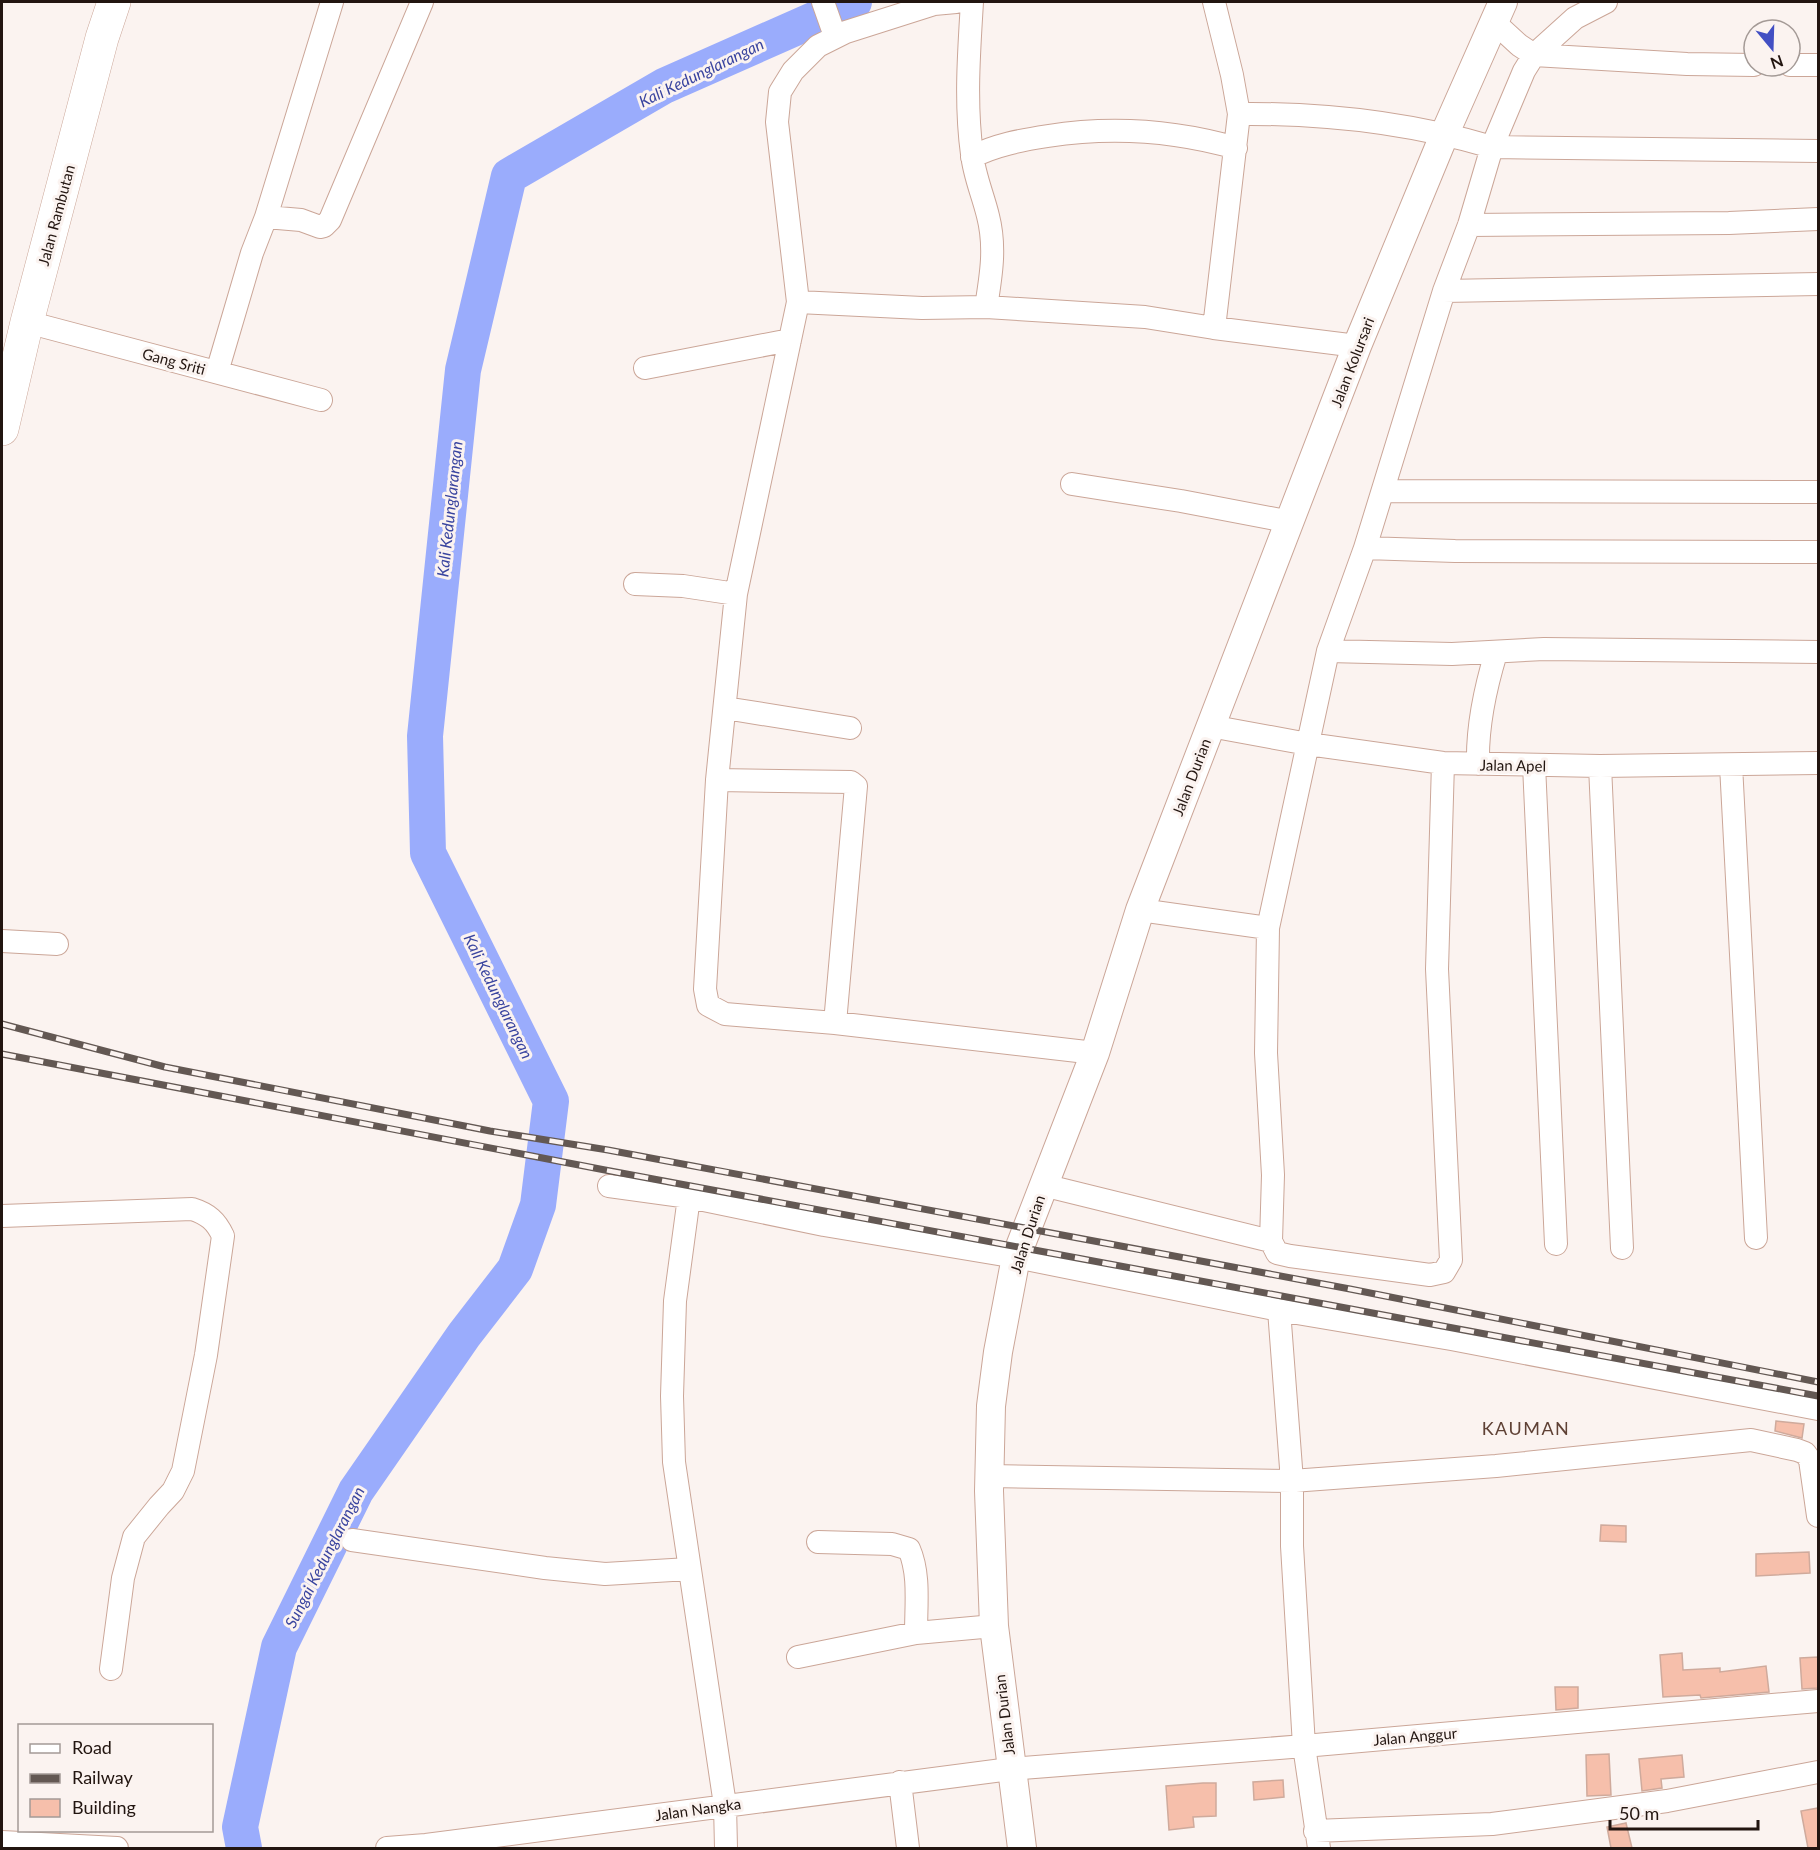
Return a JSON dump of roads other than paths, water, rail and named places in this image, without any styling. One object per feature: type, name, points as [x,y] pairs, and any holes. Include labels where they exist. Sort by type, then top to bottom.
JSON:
[{"type":"main road","name":"Jalan Rambutan","points":[[2,429],[27,322],[102,38],[114,2]]},
{"type":"street","points":[[217,372],[252,253],[266,218],[332,2]]},
{"type":"street","points":[[266,218],[302,220],[320,227],[330,220],[422,2]]},
{"type":"street","points":[[823,2],[833,32]]},
{"type":"street","points":[[956,2],[934,4],[833,32],[793,70],[780,92],[777,122],[798,302],[736,594],[717,780],[705,989],[708,1005],[725,1014],[835,1023],[1095,1053]]},
{"type":"street","points":[[972,2],[967,114],[972,157],[993,239],[993,264],[987,308]]},
{"type":"street","points":[[1214,2],[1239,114],[1214,328]]},
{"type":"street","points":[[1443,763],[1437,969],[1451,1260],[1444,1272],[1430,1275],[1290,1256],[1277,1252],[1272,1241],[1273,1175],[1266,1053],[1268,928],[1301,743],[1329,651],[1365,548],[1444,291],[1469,225],[1487,146],[1524,71],[1528,51],[1575,18],[1606,2]]},
{"type":"street","points":[[1498,12],[1528,51],[1687,64],[1742,65]]},
{"type":"street","name":"Jalan Kolursari","points":[[1210,726],[1291,522],[1357,346],[1451,135],[1498,12]]},
{"type":"street","points":[[1802,65],[1818,65]]},
{"type":"street","points":[[1239,114],[1293,113],[1395,124],[1451,135],[1487,146],[1818,151]]},
{"type":"street","points":[[972,157],[1026,139],[1122,129],[1175,135],[1236,148]]},
{"type":"street","points":[[1469,225],[1729,223],[1818,219]]},
{"type":"street","points":[[1444,291],[1818,284]]},
{"type":"street","points":[[798,302],[922,308],[987,308],[1145,317],[1357,346]]},
{"type":"street","name":"Gang Sriti","points":[[27,322],[321,400]]},
{"type":"street","points":[[645,368],[790,340]]},
{"type":"street","points":[[1072,484],[1181,501],[1291,522]]},
{"type":"street","points":[[1383,491],[1818,492]]},
{"type":"street","points":[[1365,548],[1455,551],[1818,552]]},
{"type":"street","points":[[635,584],[683,586],[736,594]]},
{"type":"street","points":[[1329,651],[1452,654],[1544,649],[1818,652]]},
{"type":"street","points":[[1478,764],[1479,722],[1487,681],[1496,653]]},
{"type":"street","points":[[725,708],[850,728]]},
{"type":"street","name":"Jalan Apel","points":[[1210,726],[1301,743],[1443,763],[1600,766],[1818,763]]},
{"type":"street","name":"Jalan Durian","points":[[1022,1848],[1010,1768],[994,1626],[989,1476],[991,1406],[998,1352],[1016,1257],[1095,1053],[1154,912],[1210,726]]},
{"type":"street","points":[[1534,765],[1556,1244]]},
{"type":"street","points":[[1731,765],[1756,1238]]},
{"type":"street","points":[[1600,766],[1622,1248]]},
{"type":"street","points":[[717,780],[851,782],[856,786],[835,1023]]},
{"type":"street","points":[[1154,912],[1268,928]]},
{"type":"street","points":[[2,941],[57,944]]},
{"type":"street","points":[[1043,1185],[1272,1241]]},
{"type":"street","points":[[609,1186],[689,1197],[824,1225],[1016,1257],[1279,1310],[1451,1339],[1818,1409]]},
{"type":"street","points":[[689,1197],[675,1301],[672,1396],[674,1462],[688,1569],[725,1805],[726,1848]]},
{"type":"street","points":[[2,1216],[192,1209],[202,1212],[216,1222],[223,1236],[206,1355],[183,1471],[173,1491],[134,1537],[123,1578],[111,1670]]},
{"type":"street","points":[[1279,1310],[1292,1481],[1292,1546],[1304,1746],[1317,1840],[1492,1824],[1667,1801],[1818,1772]]},
{"type":"street","points":[[989,1476],[1292,1481],[1496,1466],[1751,1440],[1805,1453],[1810,1460],[1818,1516]]},
{"type":"street","points":[[352,1540],[545,1568],[605,1574],[688,1569]]},
{"type":"street","points":[[818,1542],[892,1544],[909,1548],[916,1576],[916,1633]]},
{"type":"street","points":[[798,1657],[916,1633],[994,1626]]},
{"type":"street","name":"Jalan Anggur","points":[[1010,1768],[1304,1746],[1818,1701]]},
{"type":"street","name":"Jalan Nangka","points":[[387,1848],[426,1845],[1010,1768]]},
{"type":"street","points":[[900,1782],[908,1848]]},
{"type":"street","points":[[2,1842],[117,1848]]},
{"type":"waterway","name":"Kali Kedunglarangan","points":[[244,1848],[240,1827],[279,1647],[356,1491],[464,1335],[515,1269],[538,1205],[551,1101],[428,853],[425,736],[463,370],[509,176],[664,86],[854,2]]},
{"type":"railway","points":[[2,1024],[165,1067],[490,1131],[608,1150],[1350,1289],[1818,1382]]},
{"type":"railway","points":[[2,1054],[605,1170],[1818,1396]]},
{"type":"district","name":"KAUMAN","points":[[1526,1428]]},
{"type":"water label","name":"Sungai Kedunglarangan","points":[[324,1557]]}]
